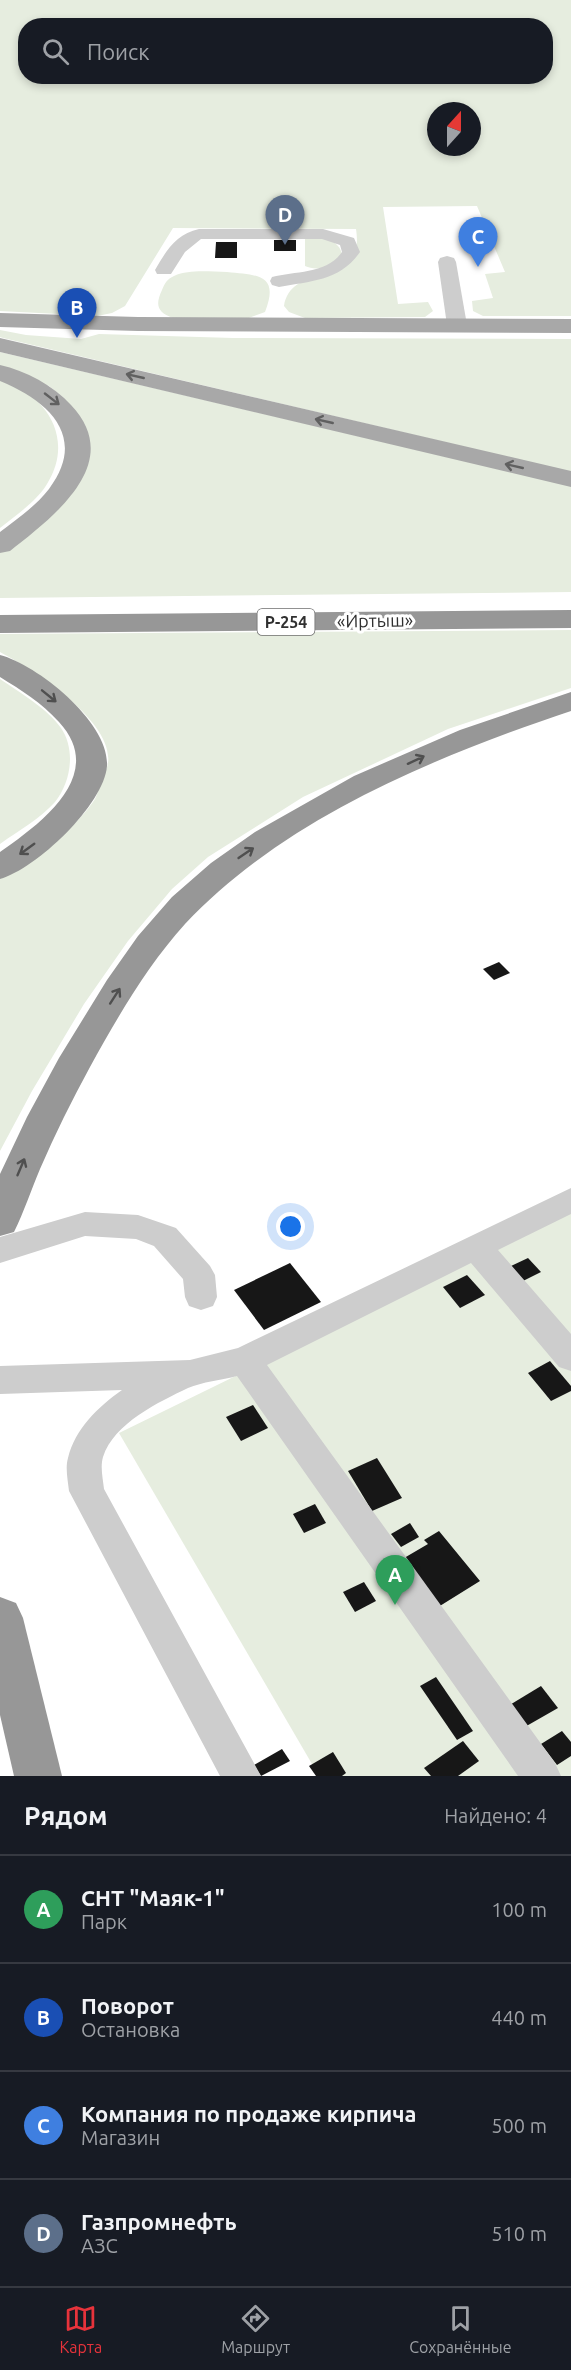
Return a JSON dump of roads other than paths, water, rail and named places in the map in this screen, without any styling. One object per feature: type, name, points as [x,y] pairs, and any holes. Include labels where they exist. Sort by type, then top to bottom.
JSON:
[{"type":"highway","name":"«Иртыш»","points":[[0,611],[571,606]]},
{"type":"highway","name":"«Иртыш»","points":[[0,624],[571,619]]},
{"type":"highway","points":[[0,664],[40,689],[72,717],[82,731],[93,758],[88,785],[70,813],[54,828],[0,868]]},
{"type":"highway","points":[[0,1221],[16,1178],[46,1116],[113,998],[161,931],[182,906],[210,880],[280,831],[353,790],[457,742],[571,701]]},
{"type":"highway","points":[[0,1618],[37,1776]]},
{"type":"highway","points":[[0,1704],[37,1776]]},
{"type":"main road","points":[[0,320],[138,324],[571,326]]},
{"type":"main road","points":[[0,345],[571,479]]},
{"type":"main road","points":[[0,372],[40,390],[62,407],[74,429],[78,451],[76,464],[62,491],[40,514],[0,545]]},
{"type":"street","points":[[164,270],[178,246],[186,238],[199,234],[323,234],[348,242],[351,252],[345,263],[327,271],[279,281]]},
{"type":"street","points":[[447,262],[457,325]]},
{"type":"street","points":[[241,1776],[87,1491],[85,1459],[97,1436],[117,1413],[147,1392],[190,1374],[245,1360],[571,1200]]},
{"type":"street","points":[[0,1250],[85,1224],[138,1227],[165,1237],[199,1275],[201,1298]]},
{"type":"street","points":[[477,1248],[571,1357]]},
{"type":"street","points":[[245,1360],[541,1776]]},
{"type":"street","points":[[0,1380],[190,1374]]},
{"type":"place","name":"Газпромнефть","points":[[285,245]]},
{"type":"place","name":"Компания по продаже кирпича","points":[[478,267]]},
{"type":"place","name":"Поворот","points":[[77,338]]},
{"type":"place","name":"СНТ \"Маяк-1\"","points":[[395,1605]]}]
